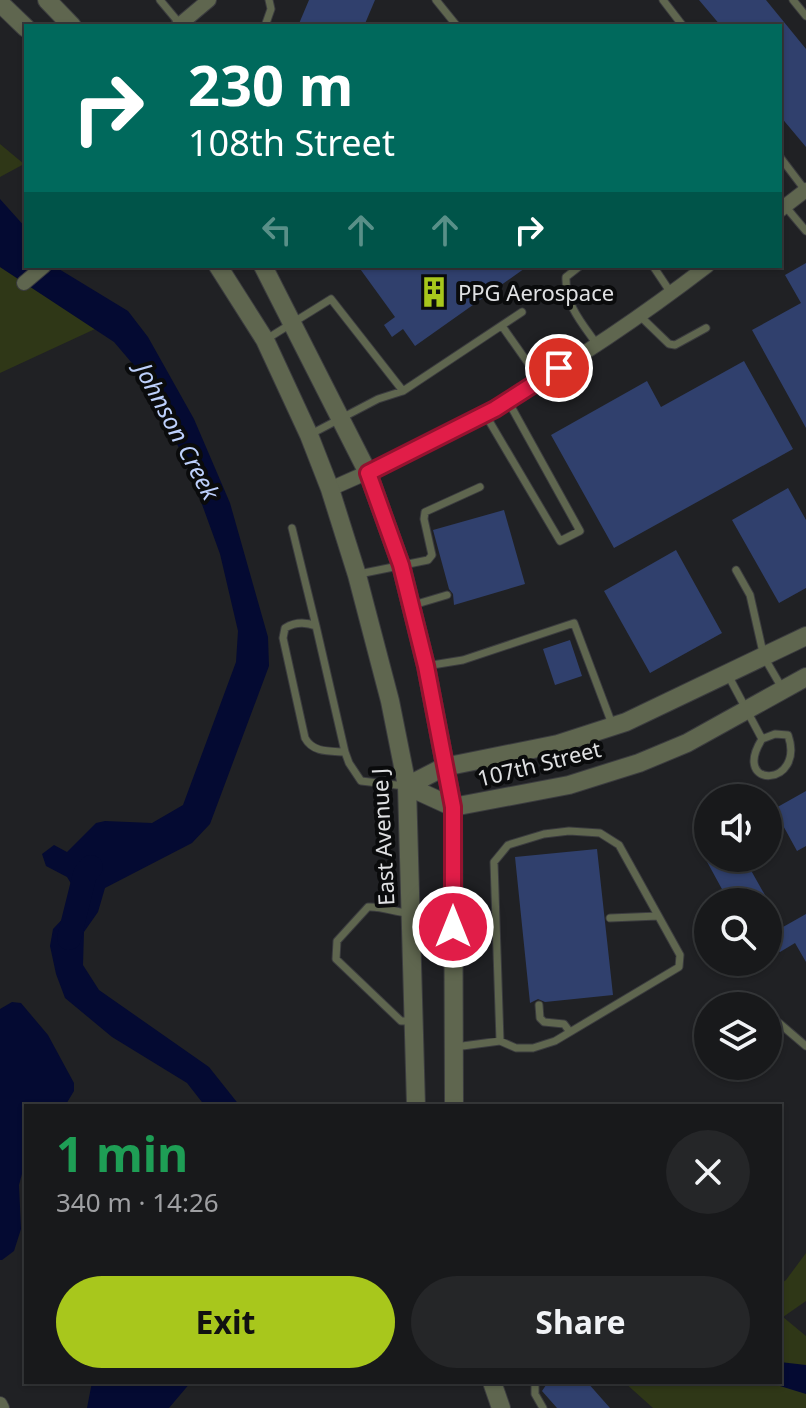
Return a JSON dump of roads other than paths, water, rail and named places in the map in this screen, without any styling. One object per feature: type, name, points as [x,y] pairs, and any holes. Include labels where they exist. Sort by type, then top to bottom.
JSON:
[{"type":"street","points":[[47,0],[70,24]]},
{"type":"street","points":[[180,24],[209,0]]},
{"type":"street","points":[[0,3],[24,26]]},
{"type":"street","points":[[782,208],[806,190]]},
{"type":"street","points":[[24,283],[42,268]]},
{"type":"street","name":"East Avenue J","points":[[219,268],[265,340],[309,435],[357,575],[390,701],[407,786],[416,1104]]},
{"type":"street","points":[[264,268],[368,473],[401,565],[426,666],[453,807],[454,1104]]},
{"type":"street","points":[[330,489],[368,473],[508,401],[704,268]]},
{"type":"street","name":"107th Street","points":[[407,786],[444,767],[558,744],[613,726],[806,636]]},
{"type":"street","name":"107th Street","points":[[407,786],[453,807],[569,785],[639,763],[687,743],[806,677]]},
{"type":"street","points":[[493,1384],[501,1408]]},
{"type":"lane","points":[[160,0],[178,24]]},
{"type":"lane","points":[[266,24],[271,9],[269,0]]},
{"type":"lane","points":[[436,0],[455,24]]},
{"type":"lane","points":[[663,0],[681,24]]},
{"type":"lane","points":[[793,0],[806,16]]},
{"type":"lane","points":[[782,160],[806,190]]},
{"type":"lane","points":[[782,208],[806,231]]},
{"type":"lane","points":[[577,268],[566,277],[565,291],[570,305],[596,343]]},
{"type":"lane","points":[[654,268],[671,293]]},
{"type":"lane","points":[[265,340],[331,299],[403,391]]},
{"type":"lane","points":[[309,435],[378,399],[403,391],[522,312]]},
{"type":"lane","points":[[638,315],[669,344],[675,345],[706,328]]},
{"type":"lane","points":[[502,326],[540,380]]},
{"type":"lane","points":[[485,414],[560,541],[580,531],[508,401]]},
{"type":"lane","points":[[357,575],[428,560],[432,555],[425,512],[480,487]]},
{"type":"lane","points":[[292,528],[349,763],[361,781],[407,786]]},
{"type":"lane","points":[[736,570],[750,595],[764,657],[783,690]]},
{"type":"lane","points":[[410,606],[447,595]]},
{"type":"lane","points":[[426,666],[463,660],[574,623],[613,726]]},
{"type":"lane","points":[[316,626],[291,624],[285,628],[283,638],[305,738],[309,746],[315,749],[345,752]]},
{"type":"lane","points":[[728,675],[762,739]]},
{"type":"lane","points":[[775,734],[788,735],[798,746],[800,760],[793,771],[785,777],[773,777],[764,771],[757,760],[756,748],[762,739],[775,734]]},
{"type":"lane","points":[[453,1047],[500,1041],[516,1048],[533,1048],[555,1041],[679,967],[680,955],[619,845],[600,833],[569,831],[544,834],[508,845],[494,862],[500,1041]]},
{"type":"lane","points":[[410,913],[399,913],[384,906],[368,907],[337,941],[336,959],[401,1021],[412,1021]]},
{"type":"lane","points":[[610,918],[658,916]]},
{"type":"lane","points":[[539,1005],[540,1018],[544,1022],[564,1024],[570,1032]]},
{"type":"lane","points":[[782,1026],[806,1046]]},
{"type":"lane","points":[[535,1384],[535,1394],[543,1408]]},
{"type":"water","points":[[0,199],[24,226],[24,268],[57,268],[128,311],[148,337],[194,419],[230,503],[268,637],[269,666],[210,824],[192,843],[105,888],[98,912],[84,932],[83,965],[99,990],[209,1067],[238,1104],[203,1104],[187,1083],[112,1037],[65,998],[56,974],[50,946],[53,929],[71,910],[84,905],[67,877],[46,866],[42,854],[54,845],[67,852],[96,823],[152,823],[183,805],[236,662],[238,631],[220,554],[187,463],[137,369],[114,342],[0,267]]},
{"type":"water","points":[[12,1002],[21,1003],[48,1035],[74,1083],[74,1091],[66,1104],[24,1104],[24,1166],[19,1185],[21,1229],[14,1251],[2,1260],[0,1260],[0,1009]]},
{"type":"water","points":[[782,1362],[806,1365],[806,1394],[774,1384],[782,1384]]},
{"type":"water","points":[[92,1384],[189,1384],[169,1408],[87,1408]]},
{"type":"waterway","name":"Johnson Creek","points":[[69,938],[85,874],[91,867]]},
{"type":"place","name":"PPG Aerospace","points":[[434,292]]}]
